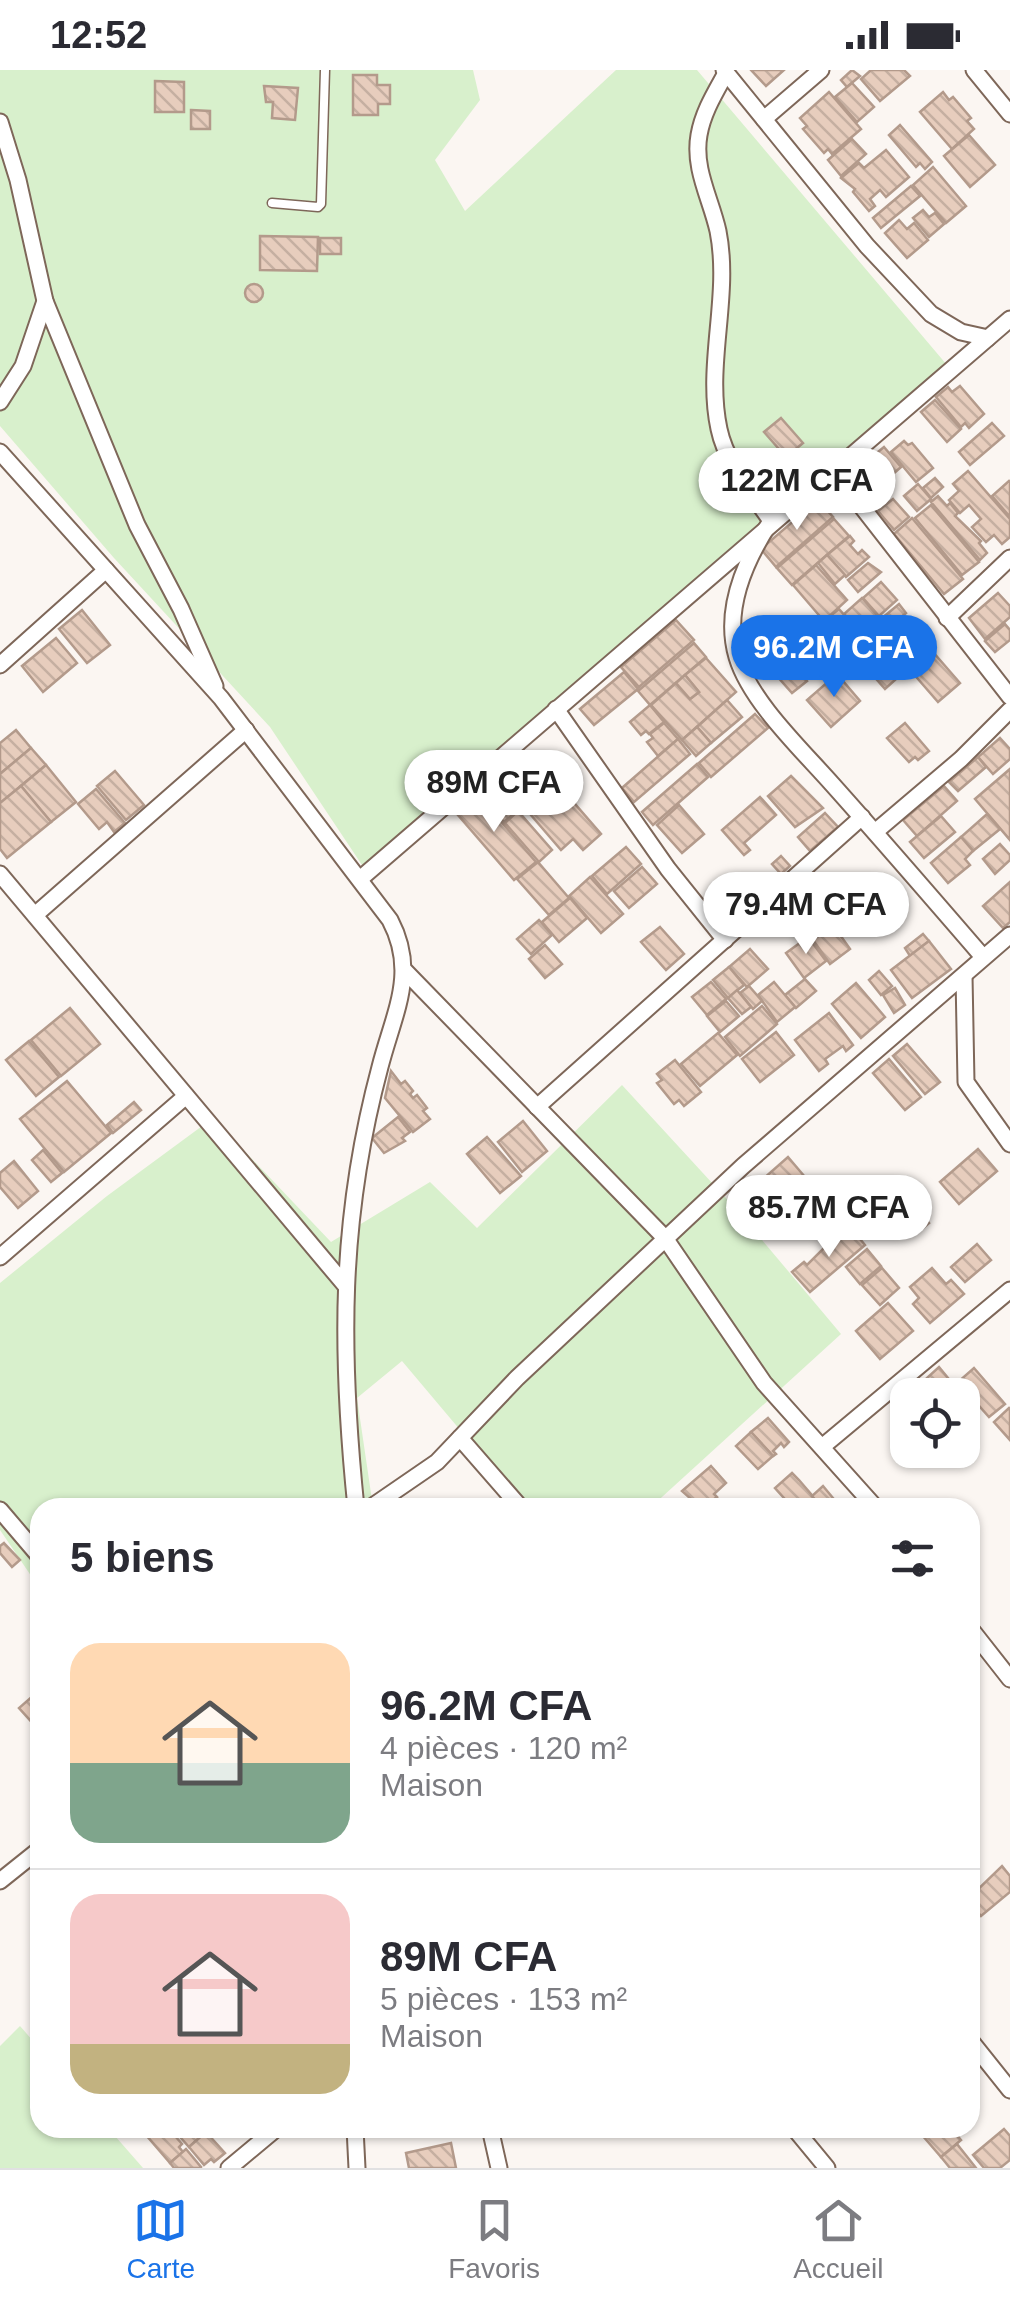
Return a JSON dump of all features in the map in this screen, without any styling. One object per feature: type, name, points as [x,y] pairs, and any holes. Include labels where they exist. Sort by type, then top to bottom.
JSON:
[{"type":"street","points":[[764,119],[821,70]]},
{"type":"street","points":[[974,70],[1010,114]]},
{"type":"street","points":[[772,521],[731,462],[719,431],[718,232],[701,178],[698,138],[706,108],[725,71],[866,246],[930,314],[961,332],[988,338]]},
{"type":"street","points":[[0,122],[18,180],[44,300],[137,525],[182,609],[221,698]]},
{"type":"street","points":[[0,402],[22,366],[44,300]]},
{"type":"street","points":[[360,878],[1010,318]]},
{"type":"street","points":[[0,452],[221,698],[360,878],[402,943],[406,971],[372,1094],[353,1195],[345,1285],[344,1376],[355,1498]]},
{"type":"street","points":[[834,471],[1010,697]]},
{"type":"street","points":[[772,521],[751,552],[736,595],[736,654],[745,678],[784,729],[983,956]]},
{"type":"street","points":[[947,618],[1010,558]]},
{"type":"street","points":[[0,666],[106,570]]},
{"type":"street","points":[[556,709],[668,869],[725,940]]},
{"type":"street","points":[[875,832],[961,759],[1010,710]]},
{"type":"street","points":[[35,916],[246,730]]},
{"type":"street","points":[[537,1107],[862,817]]},
{"type":"street","points":[[0,874],[345,1285]]},
{"type":"street","points":[[385,1498],[437,1462],[518,1378],[665,1238],[1010,935]]},
{"type":"street","points":[[406,971],[665,1238],[764,1383],[867,1498]]},
{"type":"street","points":[[964,976],[966,1082],[1010,1144]]},
{"type":"street","points":[[0,1257],[186,1096]]},
{"type":"street","points":[[822,1447],[1010,1290]]},
{"type":"street","points":[[460,1438],[512,1498]]},
{"type":"street","points":[[0,1510],[30,1544]]},
{"type":"street","points":[[980,1641],[1010,1679]]},
{"type":"street","points":[[0,1881],[30,1857]]},
{"type":"street","points":[[980,2052],[1010,2090]]},
{"type":"street","points":[[229,2168],[265,2138]]},
{"type":"street","points":[[356,2138],[357,2168]]},
{"type":"street","points":[[492,2138],[499,2168]]},
{"type":"street","points":[[802,2138],[828,2168]]},
{"type":"lane","points":[[272,203],[318,207],[321,204],[325,70]]},
{"type":"green space","points":[[0,70],[473,70],[480,100],[435,160],[465,211],[616,70],[697,70],[947,365],[364,868],[270,727],[114,558],[0,426]]},
{"type":"green space","points":[[622,1085],[736,1209],[841,1334],[661,1498],[517,1498],[402,1361],[357,1398],[372,1498],[30,1498],[30,1574],[0,1530],[0,1283],[107,1196],[213,1118],[331,1242],[430,1182],[477,1228]]},
{"type":"green space","points":[[20,2026],[30,2038],[30,2138],[117,2138],[143,2168],[0,2168],[0,2046]]},
{"type":"building","points":[[751,70],[784,70],[766,86]]},
{"type":"building","points":[[852,70],[860,76],[847,87],[841,80]]},
{"type":"building","points":[[871,70],[904,70],[910,76],[880,101],[861,79]]},
{"type":"building","points":[[353,75],[377,75],[377,85],[390,85],[390,104],[378,104],[378,115],[353,115]]},
{"type":"building","points":[[155,81],[184,82],[184,112],[155,112]]},
{"type":"building","points":[[852,83],[874,107],[857,122],[835,97]]},
{"type":"building","points":[[264,86],[298,88],[295,120],[272,118],[273,102],[266,102]]},
{"type":"building","points":[[829,92],[861,129],[832,154],[828,149],[824,153],[803,129],[807,126],[800,118]]},
{"type":"building","points":[[943,92],[949,100],[953,97],[971,118],[967,121],[974,129],[952,149],[920,112]]},
{"type":"building","points":[[191,110],[210,111],[210,129],[191,129]]},
{"type":"building","points":[[900,125],[932,162],[925,169],[920,163],[916,167],[889,135]]},
{"type":"building","points":[[969,135],[995,165],[970,187],[944,156]]},
{"type":"building","points":[[852,139],[866,154],[841,176],[828,160]]},
{"type":"building","points":[[886,150],[909,177],[886,197],[880,190],[870,199],[875,206],[869,211],[853,192],[855,189],[841,178],[859,163],[864,168]]},
{"type":"building","points":[[933,167],[966,206],[946,223],[913,185]]},
{"type":"building","points":[[911,186],[920,196],[881,228],[873,218]]},
{"type":"building","points":[[923,210],[929,217],[935,213],[944,224],[929,237],[913,218]]},
{"type":"building","points":[[899,220],[907,229],[914,223],[928,240],[907,258],[885,233]]},
{"type":"building","points":[[260,236],[318,237],[317,271],[260,270]]},
{"type":"building","points":[[320,238],[341,238],[341,254],[320,254]]},
{"type":"building","points":[[254,284],[263,293],[254,302],[245,293]]},
{"type":"building","points":[[960,386],[984,414],[969,428],[965,423],[961,427],[936,397],[948,387],[952,392]]},
{"type":"building","points":[[935,400],[961,429],[947,442],[921,412]]},
{"type":"building","points":[[781,418],[803,443],[786,457],[764,432]]},
{"type":"building","points":[[992,423],[1004,436],[970,465],[959,452]]},
{"type":"building","points":[[904,441],[912,443],[933,468],[916,482],[891,452]]},
{"type":"building","points":[[884,447],[901,467],[885,481],[867,461]]},
{"type":"building","points":[[862,464],[879,485],[863,498],[846,477]]},
{"type":"building","points":[[968,471],[1010,519],[1010,537],[1002,544],[994,535],[986,542],[972,527],[981,519],[969,505],[960,513],[949,500],[959,491],[953,484]]},
{"type":"building","points":[[935,478],[943,487],[931,498],[923,488]]},
{"type":"building","points":[[1010,482],[1010,517],[992,496]]},
{"type":"building","points":[[918,484],[931,499],[917,511],[904,496]]},
{"type":"building","points":[[938,496],[947,506],[950,503],[958,513],[955,516],[981,541],[987,553],[980,560],[931,502]]},
{"type":"building","points":[[893,499],[909,517],[894,530],[878,511]]},
{"type":"building","points":[[818,500],[833,517],[776,567],[761,549]]},
{"type":"building","points":[[931,505],[979,562],[962,575],[915,518]]},
{"type":"building","points":[[912,518],[963,579],[944,594],[894,534]]},
{"type":"building","points":[[834,519],[849,536],[792,585],[777,568]]},
{"type":"building","points":[[850,536],[854,541],[850,545],[858,554],[862,550],[869,557],[846,577],[827,555]]},
{"type":"building","points":[[827,555],[845,575],[835,584],[818,563]]},
{"type":"building","points":[[868,563],[881,572],[858,592],[848,580]]},
{"type":"building","points":[[816,565],[847,600],[824,621],[793,585]]},
{"type":"building","points":[[881,582],[897,600],[879,616],[863,598]]},
{"type":"building","points":[[998,593],[1010,606],[1010,617],[985,639],[969,618]]},
{"type":"building","points":[[862,598],[882,621],[864,637],[844,614]]},
{"type":"building","points":[[899,604],[906,613],[889,628],[881,619]]},
{"type":"building","points":[[839,609],[869,643],[854,656],[824,621]]},
{"type":"building","points":[[82,610],[110,645],[87,663],[59,629]]},
{"type":"building","points":[[787,619],[802,636],[776,659],[761,642]]},
{"type":"building","points":[[676,620],[694,640],[639,687],[621,667]]},
{"type":"building","points":[[1005,624],[1010,640],[995,652],[985,641]]},
{"type":"building","points":[[56,638],[77,663],[43,692],[22,666]]},
{"type":"building","points":[[875,638],[904,672],[885,689],[855,655]]},
{"type":"building","points":[[694,643],[706,657],[650,705],[638,691]]},
{"type":"building","points":[[933,652],[960,683],[938,702],[911,671]]},
{"type":"building","points":[[784,654],[807,681],[792,693],[769,667]]},
{"type":"building","points":[[706,658],[736,692],[682,740],[651,705],[676,683],[690,699],[699,692],[685,675]]},
{"type":"building","points":[[624,672],[638,689],[594,725],[580,709]]},
{"type":"building","points":[[837,674],[860,701],[831,727],[807,700]]},
{"type":"building","points":[[685,675],[699,692],[690,699],[676,683]]},
{"type":"building","points":[[727,700],[742,717],[711,743],[697,727]]},
{"type":"building","points":[[650,705],[664,722],[649,734],[646,731],[641,735],[630,722]]},
{"type":"building","points":[[755,714],[768,728],[711,777],[699,763]]},
{"type":"building","points":[[664,723],[678,739],[658,756],[647,742],[653,738],[650,734]]},
{"type":"building","points":[[905,723],[929,751],[918,760],[915,757],[909,762],[887,738]]},
{"type":"building","points":[[697,727],[711,743],[696,756],[682,740]]},
{"type":"building","points":[[16,730],[31,748],[0,774],[0,743]]},
{"type":"building","points":[[1000,738],[1010,749],[1010,759],[993,774],[978,757]]},
{"type":"building","points":[[678,739],[690,754],[634,802],[622,788]]},
{"type":"building","points":[[31,748],[46,765],[0,803],[0,774]]},
{"type":"building","points":[[978,757],[986,767],[958,791],[949,782]]},
{"type":"building","points":[[697,764],[708,777],[653,825],[642,812]]},
{"type":"building","points":[[46,765],[76,802],[51,822],[21,786]]},
{"type":"building","points":[[1010,769],[1010,840],[975,799]]},
{"type":"building","points":[[496,770],[525,804],[504,822],[475,788]]},
{"type":"building","points":[[115,771],[144,805],[126,820],[97,786]]},
{"type":"building","points":[[550,775],[601,834],[583,850],[573,839],[561,850],[524,807],[529,803],[524,798]]},
{"type":"building","points":[[791,776],[823,808],[795,827],[768,796]]},
{"type":"building","points":[[21,786],[51,822],[7,858],[0,849],[0,803]]},
{"type":"building","points":[[944,786],[957,801],[917,836],[903,820]]},
{"type":"building","points":[[96,789],[125,823],[114,832],[107,822],[99,829],[78,804]]},
{"type":"building","points":[[473,789],[536,862],[514,880],[452,808]]},
{"type":"building","points":[[760,797],[776,815],[744,843],[750,850],[744,855],[722,830]]},
{"type":"building","points":[[679,805],[704,834],[682,853],[657,825]]},
{"type":"building","points":[[518,811],[552,850],[539,862],[505,823]]},
{"type":"building","points":[[825,813],[838,827],[810,851],[798,837]]},
{"type":"building","points":[[987,814],[1000,829],[973,851],[961,837]]},
{"type":"building","points":[[941,816],[955,832],[924,858],[910,842]]},
{"type":"building","points":[[961,837],[973,851],[965,859],[970,865],[948,883],[931,863]]},
{"type":"building","points":[[1000,844],[1010,860],[995,874],[983,859]]},
{"type":"building","points":[[626,847],[641,864],[607,894],[592,876]]},
{"type":"building","points":[[781,856],[790,866],[781,874],[772,864]]},
{"type":"building","points":[[538,862],[569,898],[549,915],[517,879]]},
{"type":"building","points":[[642,867],[657,884],[629,908],[614,891]]},
{"type":"building","points":[[590,877],[623,914],[601,933],[569,896]]},
{"type":"building","points":[[1010,882],[1010,922],[1003,928],[983,906]]},
{"type":"building","points":[[570,898],[587,918],[559,942],[542,922]]},
{"type":"building","points":[[539,920],[552,935],[531,954],[517,939]]},
{"type":"building","points":[[833,925],[850,949],[830,964],[813,940]]},
{"type":"building","points":[[660,927],[684,954],[666,970],[641,942]]},
{"type":"building","points":[[923,934],[929,941],[910,956],[905,948]]},
{"type":"building","points":[[808,937],[826,961],[804,978],[786,953]]},
{"type":"building","points":[[929,941],[951,969],[912,998],[891,970]]},
{"type":"building","points":[[545,945],[562,964],[545,978],[529,959]]},
{"type":"building","points":[[750,949],[768,969],[747,987],[729,967]]},
{"type":"building","points":[[729,967],[744,985],[728,998],[713,980]]},
{"type":"building","points":[[879,971],[892,986],[881,995],[869,980]]},
{"type":"building","points":[[805,979],[816,991],[796,1008],[785,995]]},
{"type":"building","points":[[711,982],[726,999],[707,1015],[692,997]]},
{"type":"building","points":[[774,982],[795,1007],[777,1022],[758,995]]},
{"type":"building","points":[[856,983],[885,1017],[861,1038],[832,1004]]},
{"type":"building","points":[[749,986],[762,1001],[753,1009],[740,993]]},
{"type":"building","points":[[895,988],[905,1005],[894,1013],[883,995]]},
{"type":"building","points":[[737,990],[751,1007],[742,1014],[728,998]]},
{"type":"building","points":[[726,1001],[739,1016],[720,1032],[707,1016]]},
{"type":"building","points":[[762,1006],[777,1024],[740,1056],[725,1037]]},
{"type":"building","points":[[70,1008],[100,1044],[61,1076],[31,1040]]},
{"type":"building","points":[[829,1013],[853,1045],[846,1051],[843,1046],[825,1059],[828,1064],[819,1071],[795,1040]]},
{"type":"building","points":[[776,1032],[794,1055],[760,1082],[742,1059]]},
{"type":"building","points":[[718,1033],[737,1055],[700,1086],[681,1064]]},
{"type":"building","points":[[29,1041],[59,1077],[36,1096],[6,1060]]},
{"type":"building","points":[[907,1044],[940,1082],[925,1094],[893,1056]]},
{"type":"building","points":[[889,1059],[921,1097],[905,1110],[873,1073]]},
{"type":"building","points":[[675,1060],[701,1092],[684,1106],[679,1100],[674,1104],[657,1083],[662,1080],[657,1074]]},
{"type":"building","points":[[391,1071],[401,1084],[405,1081],[413,1098],[417,1095],[427,1108],[423,1111],[430,1119],[413,1132],[385,1098]]},
{"type":"building","points":[[67,1081],[111,1133],[64,1172],[20,1119]]},
{"type":"building","points":[[134,1102],[141,1110],[113,1133],[107,1125]]},
{"type":"building","points":[[398,1117],[410,1132],[402,1138],[405,1141],[384,1153],[372,1138]]},
{"type":"building","points":[[523,1121],[547,1151],[522,1172],[498,1142]]},
{"type":"building","points":[[487,1137],[521,1176],[500,1193],[467,1154]]},
{"type":"building","points":[[978,1149],[997,1171],[959,1204],[940,1182]]},
{"type":"building","points":[[43,1150],[62,1173],[51,1182],[32,1160]]},
{"type":"building","points":[[788,1157],[805,1177],[780,1198],[763,1179]]},
{"type":"building","points":[[14,1161],[38,1191],[18,1208],[0,1187],[0,1173]]},
{"type":"building","points":[[920,1212],[929,1223],[917,1233],[908,1223]]},
{"type":"building","points":[[851,1228],[865,1245],[810,1292],[792,1272],[804,1262],[807,1265],[838,1234]]},
{"type":"building","points":[[977,1244],[991,1260],[965,1282],[951,1267]]},
{"type":"building","points":[[867,1249],[881,1266],[860,1284],[846,1267]]},
{"type":"building","points":[[882,1268],[899,1288],[880,1305],[862,1285]]},
{"type":"building","points":[[932,1268],[946,1284],[951,1280],[964,1294],[930,1323],[913,1304],[919,1298],[910,1287]]},
{"type":"building","points":[[888,1303],[913,1331],[880,1359],[856,1331]]},
{"type":"building","points":[[939,1367],[948,1378],[927,1378]]},
{"type":"building","points":[[974,1368],[1005,1404],[989,1417],[980,1407],[980,1378],[963,1378]]},
{"type":"building","points":[[1010,1409],[1010,1440],[994,1422]]},
{"type":"building","points":[[768,1418],[789,1442],[784,1447],[781,1443],[773,1456],[751,1432]]},
{"type":"building","points":[[751,1432],[773,1456],[758,1469],[736,1446]]},
{"type":"building","points":[[711,1466],[726,1483],[714,1494],[716,1498],[690,1498],[682,1491]]},
{"type":"building","points":[[792,1473],[814,1498],[784,1498],[775,1488]]},
{"type":"building","points":[[823,1486],[833,1498],[814,1498]]},
{"type":"building","points":[[4,1543],[20,1560],[12,1567],[0,1553]]},
{"type":"building","points":[[30,1698],[30,1720],[19,1708]]},
{"type":"building","points":[[1002,1866],[1010,1876],[1010,1892],[981,1916],[980,1887]]},
{"type":"building","points":[[1004,2129],[1010,2136],[1010,2160],[1000,2168],[984,2168],[973,2155]]},
{"type":"building","points":[[149,2138],[177,2138],[182,2144],[179,2147],[183,2152],[170,2163]]},
{"type":"building","points":[[181,2138],[199,2138],[189,2147]]},
{"type":"building","points":[[199,2138],[211,2138],[225,2153],[204,2165],[189,2147]]},
{"type":"building","points":[[925,2138],[959,2138],[961,2140],[941,2157]]},
{"type":"building","points":[[451,2143],[456,2168],[409,2168],[406,2153]]},
{"type":"building","points":[[957,2144],[976,2168],[950,2168],[941,2157]]},
{"type":"building","points":[[186,2149],[200,2168],[174,2168],[170,2163]]}]
